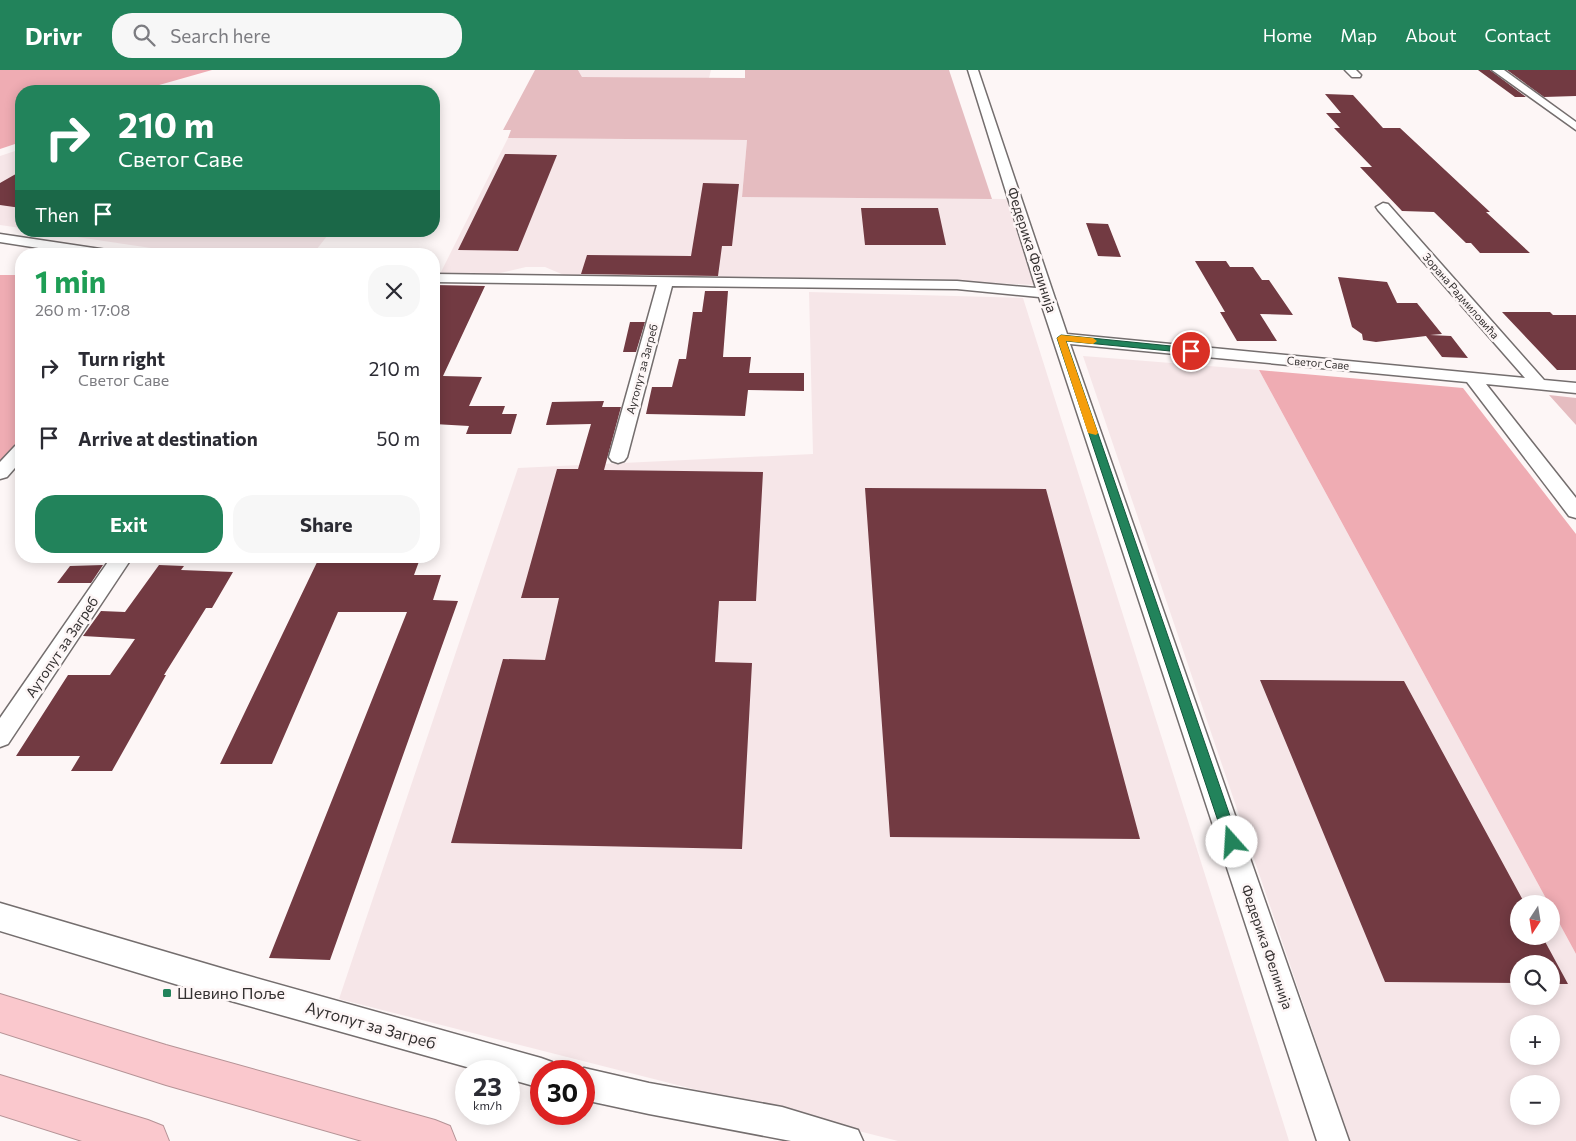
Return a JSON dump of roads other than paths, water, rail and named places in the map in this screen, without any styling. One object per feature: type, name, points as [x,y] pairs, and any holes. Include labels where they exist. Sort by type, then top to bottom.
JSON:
[{"type":"highway","points":[[0,1014],[166,1065],[435,1141]]},
{"type":"highway","points":[[0,1095],[148,1141]]},
{"type":"street","name":"Федерика Фелинија","points":[[973,70],[1061,338],[1333,1141]]},
{"type":"street","points":[[1497,70],[1576,127]]},
{"type":"street","name":"Зорана Радмиловића","points":[[1383,207],[1539,384]]},
{"type":"street","points":[[0,238],[67,248]]},
{"type":"street","points":[[440,278],[957,285],[1046,293]]},
{"type":"street","name":"Аутопут за Загреб","points":[[618,457],[666,281]]},
{"type":"street","name":"Светог Саве","points":[[1061,338],[1576,388]]},
{"type":"street","points":[[1472,378],[1576,511]]},
{"type":"street","points":[[0,473],[15,457]]},
{"type":"street","name":"Аутопут за Загреб","points":[[0,738],[118,563]]},
{"type":"street","name":"Аутопут за Загреб","points":[[0,917],[231,986],[530,1069]]},
{"type":"street","points":[[595,1087],[627,1096],[775,1120],[846,1141]]},
{"type":"place","name":"Шевино Поље","points":[[167,993]]}]
